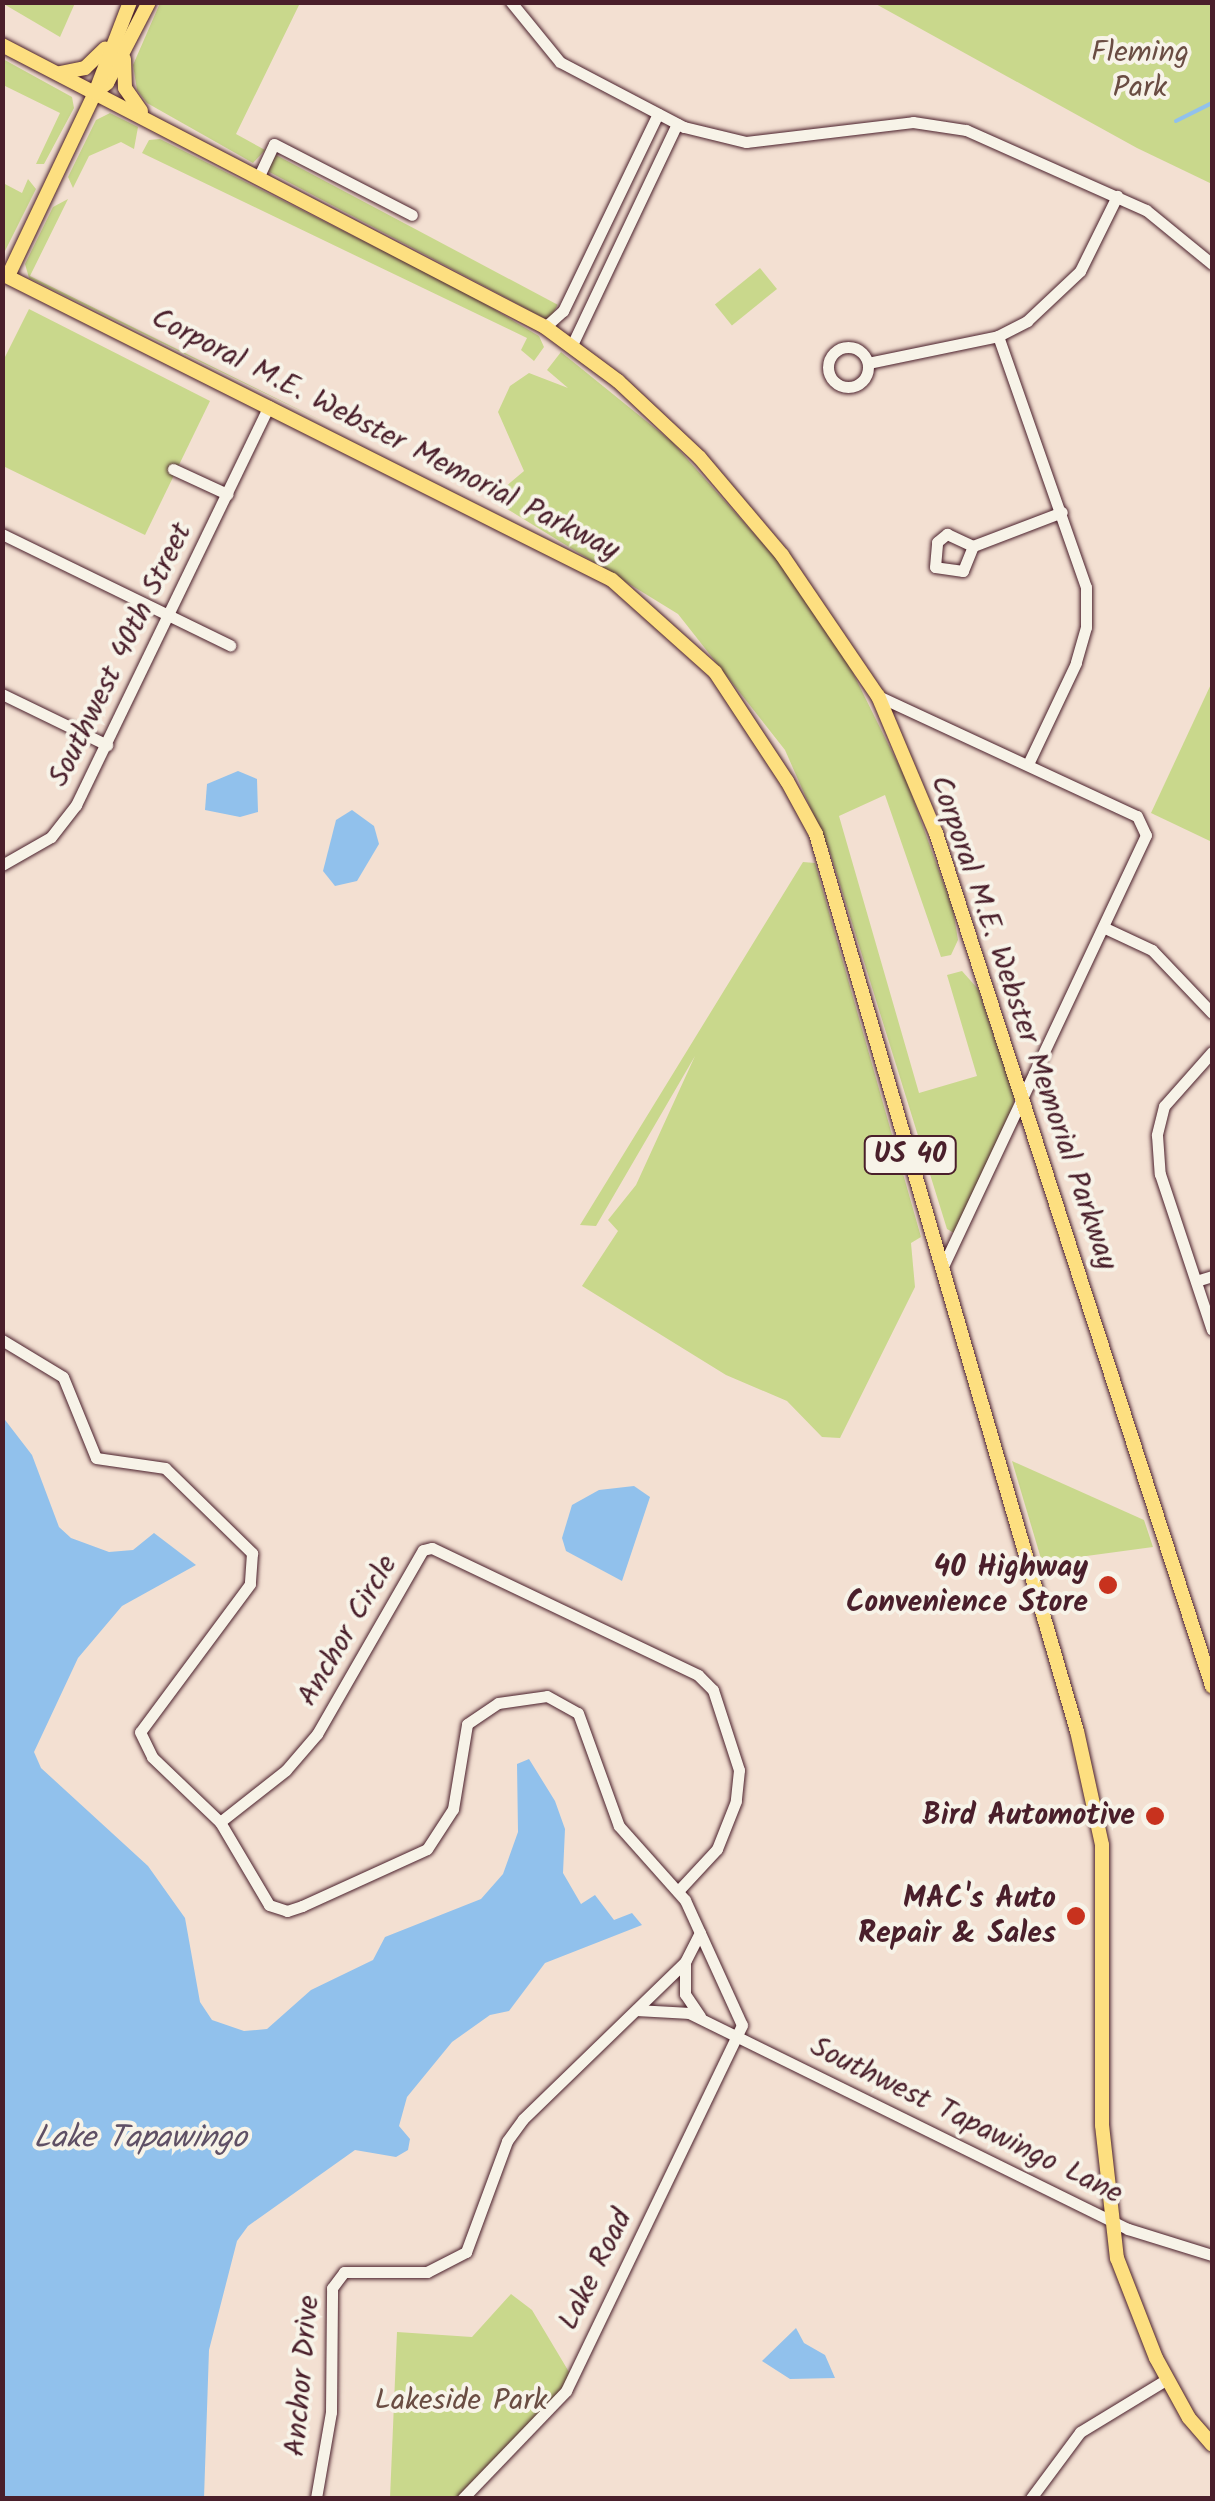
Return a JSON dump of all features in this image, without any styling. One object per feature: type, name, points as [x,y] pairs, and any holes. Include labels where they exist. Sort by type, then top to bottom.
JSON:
[{"type":"main road","points":[[130,2],[121,40],[124,88],[152,121]]},
{"type":"main road","points":[[5,275],[121,40],[149,2]]},
{"type":"main road","points":[[58,73],[85,68],[121,40]]},
{"type":"main road","name":"Corporal M.E. Webster Memorial Parkway","points":[[2,46],[545,327],[618,380],[730,492],[782,555],[878,696],[936,833],[1212,1686]]},
{"type":"main road","name":"Corporal M.E. Webster Memorial Parkway","points":[[5,275],[612,580],[715,672],[816,834],[1077,1731],[1102,1845],[1102,2125],[1110,2220],[1134,2308],[1167,2380],[1212,2444]]},
{"type":"street","points":[[511,2],[560,62],[676,124],[746,142],[856,127],[941,124],[992,139],[1117,196],[1166,222],[1212,264]]},
{"type":"street","points":[[545,327],[563,310],[658,114]]},
{"type":"street","points":[[572,345],[676,124]]},
{"type":"street","points":[[258,176],[274,144],[412,214]]},
{"type":"street","points":[[868,363],[998,336],[1059,296],[1080,271],[1117,196]]},
{"type":"street","points":[[608,218],[627,228]]},
{"type":"street","points":[[998,336],[1084,571],[1086,627],[1070,680],[1028,764]]},
{"type":"street","name":"Southwest 40th Street","points":[[2,865],[32,851],[66,820],[269,406]]},
{"type":"street","points":[[173,469],[226,494]]},
{"type":"street","points":[[973,546],[1062,512]]},
{"type":"street","points":[[2,534],[230,645]]},
{"type":"street","points":[[2,694],[106,745]]},
{"type":"street","points":[[878,696],[1028,764],[1142,822],[1144,843],[1024,1104],[943,1266]]},
{"type":"street","points":[[1105,928],[1152,950],[1212,1013]]},
{"type":"street","points":[[1212,1052],[1164,1106],[1157,1135],[1160,1174],[1212,1330]]},
{"type":"street","points":[[1196,1281],[1212,1276]]},
{"type":"street","points":[[2,1340],[63,1377],[96,1458],[165,1468],[252,1552],[250,1584],[140,1732],[152,1757],[220,1822],[269,1905],[287,1911],[302,1906],[427,1849],[452,1808],[467,1724],[498,1703],[547,1696],[578,1713],[619,1826],[679,1890],[742,2025],[740,2038]]},
{"type":"street","name":"Anchor Circle","points":[[220,1822],[286,1770],[324,1722],[423,1550],[432,1548],[698,1675],[721,1702],[739,1770],[736,1802],[717,1849],[679,1890]]},
{"type":"street","name":"Anchor Drive","points":[[316,2498],[330,2412],[332,2288],[344,2272],[427,2272],[466,2252],[507,2142],[523,2119],[685,1962],[700,1933]]},
{"type":"street","points":[[685,1962],[685,1994],[702,2019]]},
{"type":"street","points":[[637,2010],[674,2008],[702,2019]]},
{"type":"street","name":"Southwest Tapawingo Lane","points":[[702,2019],[1110,2220],[1212,2255]]},
{"type":"street","name":"Lake Road","points":[[462,2498],[566,2390],[740,2038]]},
{"type":"street","points":[[1031,2498],[1087,2426],[1167,2380]]},
{"type":"green space","points":[[3,2],[75,3],[60,37]]},
{"type":"green space","points":[[160,3],[300,3],[236,134],[265,150],[253,163],[147,103],[137,90],[133,65]]},
{"type":"green space","name":"Fleming Park","points":[[874,3],[1212,3],[1212,184],[1137,148]]},
{"type":"green space","points":[[3,59],[72,97],[74,108],[44,164],[36,164],[60,113],[3,85]]},
{"type":"green space","points":[[110,113],[138,127],[134,149],[121,142],[89,156],[73,188],[68,177],[96,120]]},
{"type":"green space","points":[[160,139],[463,291],[539,336],[544,347],[534,361],[521,350],[527,338],[142,153],[149,140]]},
{"type":"green space","points":[[276,155],[558,305],[549,321],[268,171]]},
{"type":"green space","points":[[28,179],[36,189],[3,255],[3,183],[22,193]]},
{"type":"green space","points":[[68,199],[30,276],[334,427],[29,278],[25,264],[53,207]]},
{"type":"green space","points":[[760,268],[777,289],[732,325],[715,305]]},
{"type":"green space","points":[[29,309],[210,401],[145,535],[3,466],[2,363]]},
{"type":"green space","points":[[561,352],[672,442],[788,572],[845,657],[907,782],[953,910],[958,940],[951,955],[941,957],[885,795],[839,816],[919,1093],[977,1076],[947,975],[962,971],[978,989],[1014,1096],[1013,1112],[954,1233],[947,1229],[830,852],[785,750],[678,614],[491,499],[524,471],[498,412],[510,386],[529,373],[568,388],[547,370]]},
{"type":"green space","points":[[1212,682],[1212,842],[1151,813]]},
{"type":"green space","points":[[803,862],[815,863],[921,1237],[911,1243],[915,1287],[840,1438],[822,1437],[787,1401],[726,1375],[582,1286],[618,1231],[608,1220],[636,1185],[695,1056],[596,1226],[580,1225]]},
{"type":"green space","points":[[1012,1461],[1144,1520],[1153,1547],[1042,1562]]},
{"type":"green space","name":"Lakeside Park","points":[[511,2294],[532,2310],[572,2377],[465,2498],[390,2498],[397,2332],[472,2337]]},
{"type":"water","points":[[238,771],[257,779],[258,812],[240,817],[205,810],[207,784]]},
{"type":"water","points":[[352,810],[374,826],[379,844],[357,881],[335,886],[323,871],[336,820]]},
{"type":"water","name":"Lake Tapawingo","points":[[2,1416],[32,1455],[59,1527],[71,1538],[109,1552],[133,1550],[154,1533],[196,1565],[122,1606],[78,1658],[34,1752],[41,1768],[148,1866],[185,1918],[200,2002],[212,2020],[244,2031],[267,2029],[311,1990],[373,1960],[385,1937],[481,1899],[503,1874],[518,1832],[517,1764],[529,1759],[555,1801],[565,1829],[563,1873],[581,1904],[595,1895],[614,1920],[632,1913],[642,1925],[545,1963],[509,2011],[490,2015],[452,2042],[407,2097],[399,2126],[410,2139],[408,2150],[396,2157],[355,2150],[248,2226],[237,2241],[209,2350],[204,2498],[3,2498]]},
{"type":"water","points":[[634,1486],[650,1497],[622,1581],[566,1551],[562,1538],[572,1505],[599,1490]]},
{"type":"water","points":[[796,2328],[804,2343],[825,2355],[835,2378],[790,2379],[762,2361]]},
{"type":"waterway","points":[[1176,121],[1212,103]]},
{"type":"place","name":"40 Highway Convenience Store","points":[[1108,1585]]},
{"type":"place","name":"Bird Automotive","points":[[1155,1816]]},
{"type":"place","name":"MAC's Auto Repair & Sales","points":[[1076,1916]]}]
